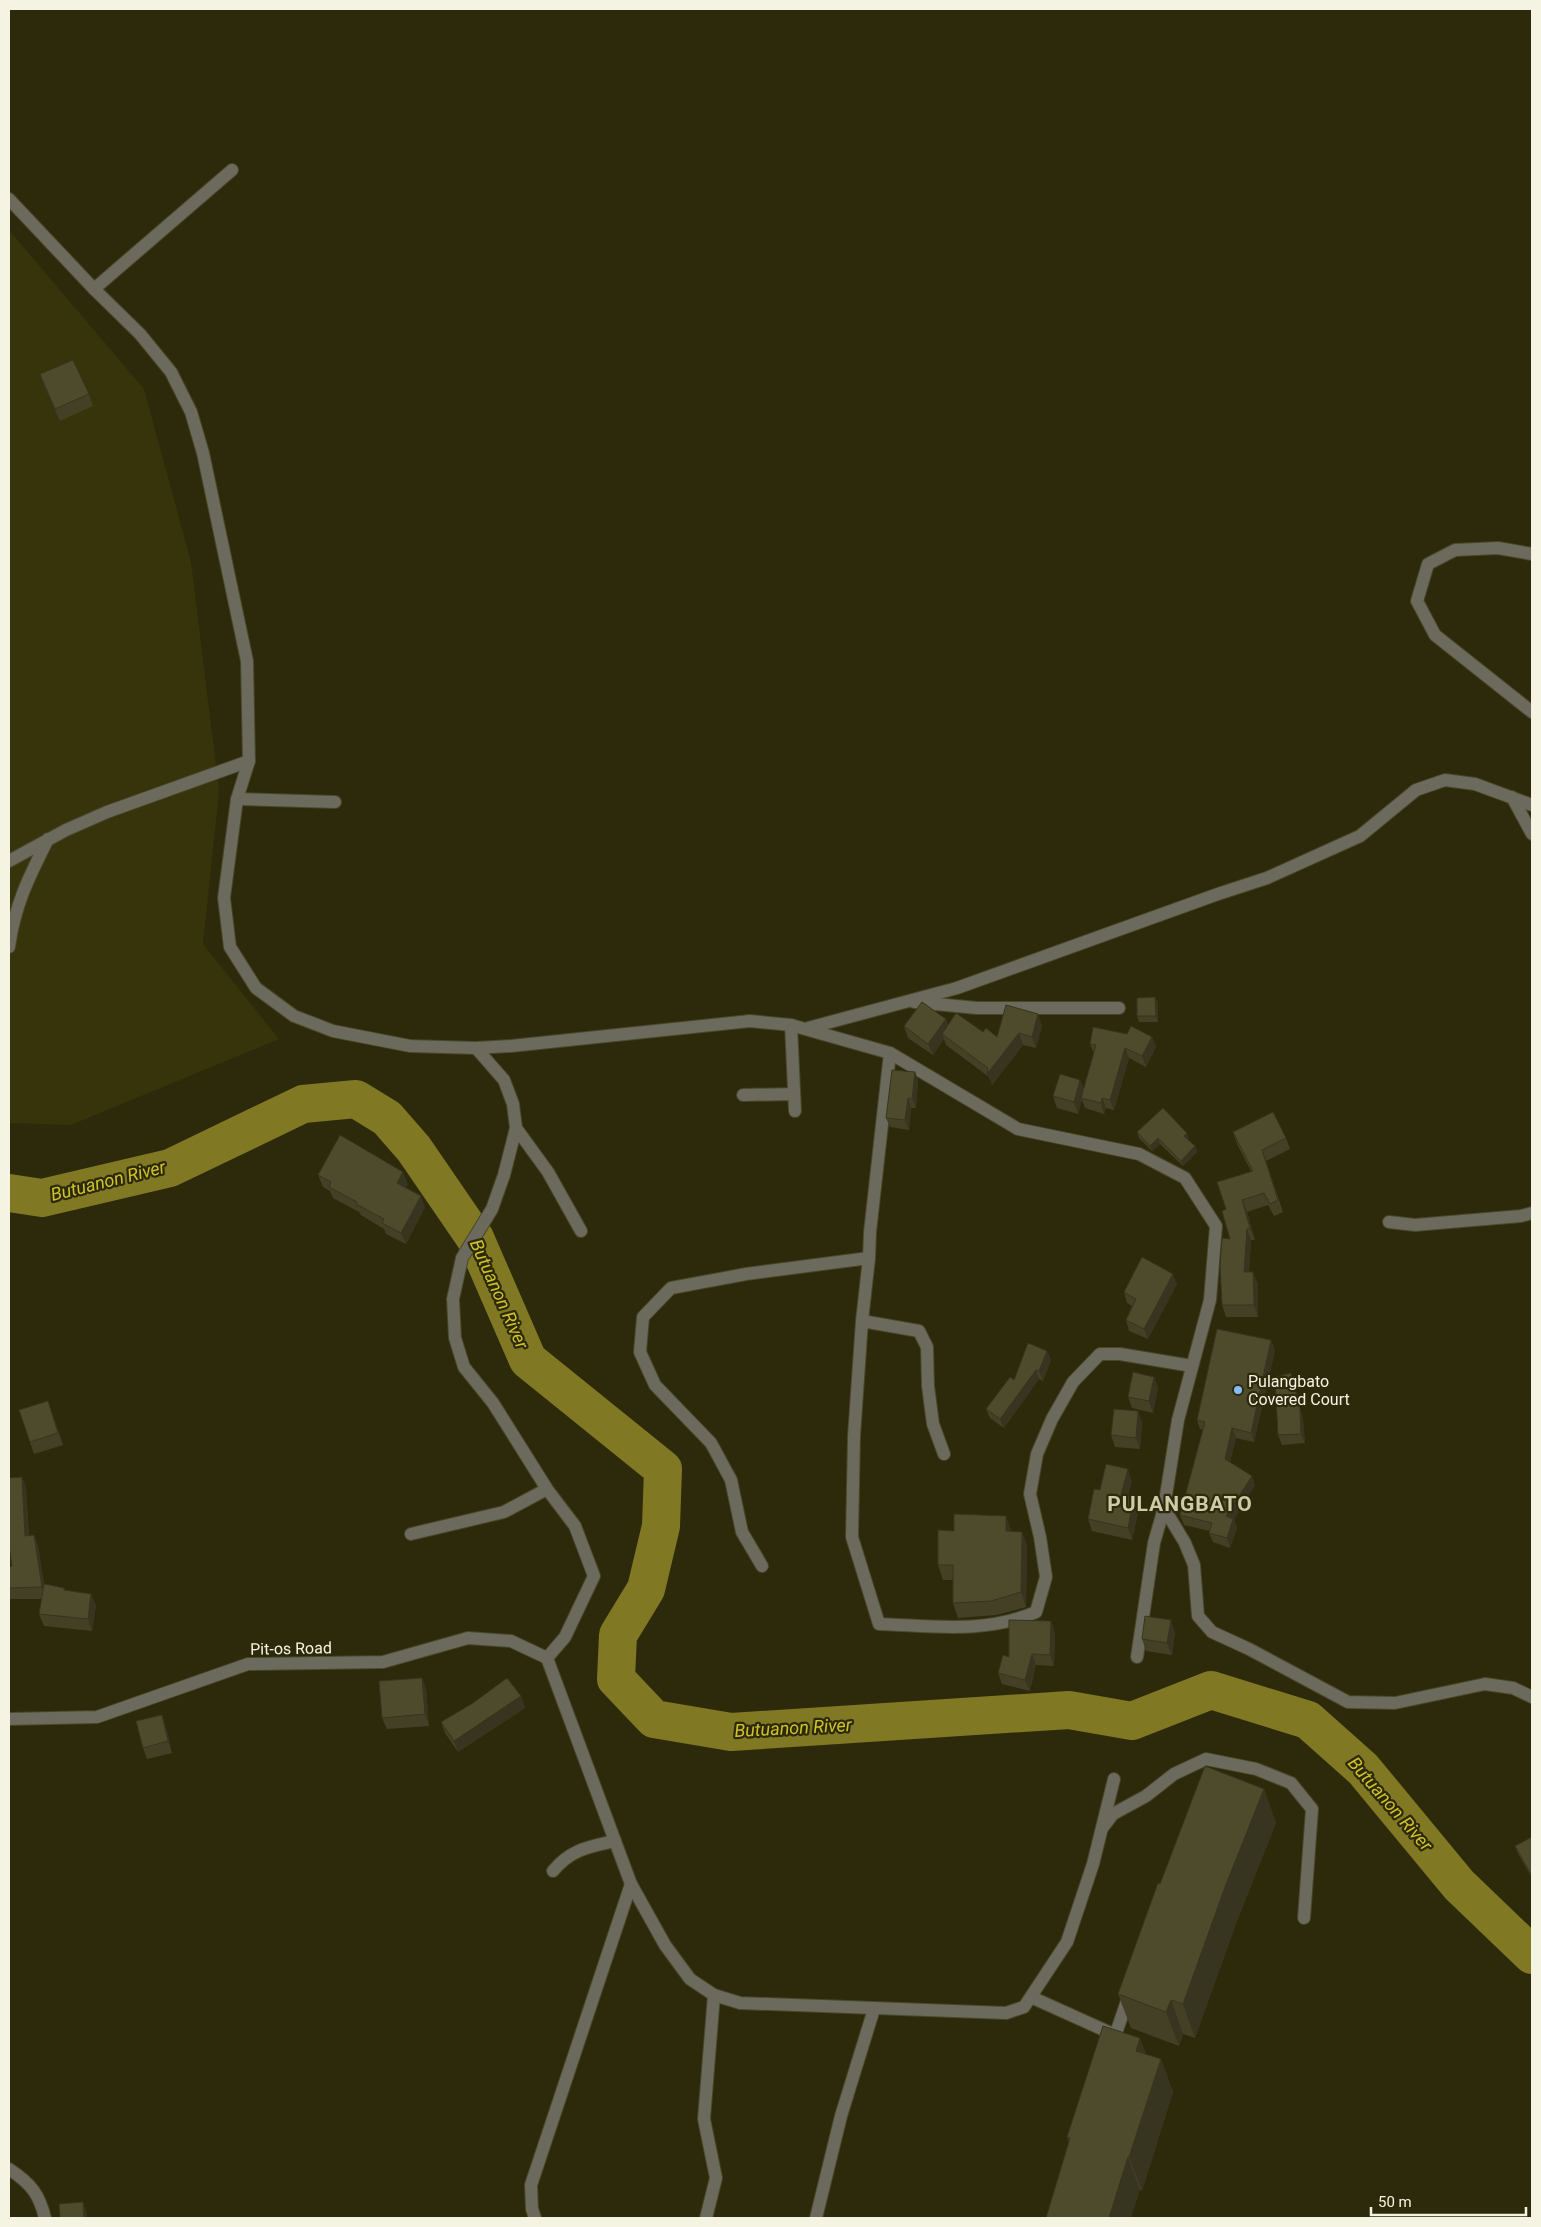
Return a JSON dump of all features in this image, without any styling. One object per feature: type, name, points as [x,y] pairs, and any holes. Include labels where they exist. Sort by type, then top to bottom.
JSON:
[{"type":"street","points":[[94,289],[232,170]]},
{"type":"street","points":[[9,199],[94,289],[140,334],[171,372],[191,412],[203,453],[247,661],[249,761],[237,800],[224,898],[230,947],[256,988],[294,1016],[333,1031],[410,1046],[476,1048],[750,1021],[808,1028],[890,1053],[1018,1129],[1139,1154],[1185,1178],[1216,1226],[1210,1300],[1178,1420],[1164,1508],[1154,1543],[1137,1657]]},
{"type":"street","points":[[1532,554],[1498,548],[1455,550],[1428,564],[1417,601],[1435,635],[1532,712]]},
{"type":"street","points":[[9,861],[48,839],[107,812],[249,761]]},
{"type":"street","points":[[808,1028],[957,988],[1267,878],[1360,836],[1416,790],[1445,780],[1475,784],[1532,805]]},
{"type":"street","points":[[1512,797],[1532,834]]},
{"type":"street","points":[[237,800],[335,802]]},
{"type":"street","points":[[9,947],[13,918],[25,884],[48,839]]},
{"type":"street","points":[[909,1001],[977,1008],[1119,1008]]},
{"type":"street","points":[[791,1025],[795,1111]]},
{"type":"street","points":[[476,1048],[504,1080],[513,1104],[516,1128],[504,1175],[492,1209],[462,1258],[453,1298],[455,1338],[464,1367],[493,1403],[546,1489],[575,1526],[594,1576],[565,1637],[547,1658],[631,1884],[665,1944],[690,1979],[714,1995],[740,2003],[1006,2013],[1024,2007],[1067,1942],[1103,1827],[1114,1778]]},
{"type":"street","points":[[890,1053],[862,1320],[854,1436],[852,1537],[879,1624],[968,1628],[1015,1621],[1036,1612],[1046,1577],[1040,1537],[1030,1494],[1037,1454],[1052,1420],[1073,1382],[1100,1354],[1120,1354],[1192,1366]]},
{"type":"street","points":[[743,1095],[794,1094]]},
{"type":"street","points":[[516,1128],[548,1172],[581,1231]]},
{"type":"street","points":[[1389,1222],[1415,1225],[1532,1213]]},
{"type":"street","points":[[762,1566],[742,1532],[731,1480],[711,1443],[656,1385],[648,1369],[640,1352],[643,1317],[671,1288],[746,1274],[869,1258]]},
{"type":"street","points":[[862,1320],[919,1331],[927,1346],[928,1386],[933,1424],[944,1454]]},
{"type":"street","points":[[411,1534],[504,1512],[546,1489]]},
{"type":"street","points":[[1164,1508],[1185,1543],[1194,1565],[1198,1616],[1212,1632],[1348,1702],[1395,1702],[1485,1684],[1513,1688],[1532,1698]]},
{"type":"street","name":"Pit-os Road","points":[[9,1719],[97,1717],[248,1664],[383,1662],[468,1638],[511,1641],[547,1658]]},
{"type":"street","points":[[1103,1827],[1113,1814],[1146,1796],[1174,1774],[1206,1759],[1256,1769],[1292,1784],[1312,1809],[1304,1918]]},
{"type":"street","points":[[553,1871],[560,1862],[573,1852],[615,1841]]},
{"type":"street","points":[[536,2218],[532,2210],[531,2185],[631,1884]]},
{"type":"street","points":[[1109,2054],[1134,1981]]},
{"type":"street","points":[[706,2218],[716,2178],[704,2119],[714,1995]]},
{"type":"street","points":[[1032,1997],[1115,2035]]},
{"type":"street","points":[[816,2218],[841,2116],[874,2009]]},
{"type":"street","points":[[9,2169],[28,2181],[41,2202],[45,2218]]},
{"type":"shaded area","points":[[9,230],[144,389],[191,562],[219,791],[203,944],[279,1039],[71,1125],[9,1123]]},
{"type":"building","points":[[73,360],[89,394],[55,409],[40,374]]},
{"type":"building","points":[[1155,997],[1156,1016],[1137,1016],[1137,998]]},
{"type":"building","points":[[922,1002],[946,1019],[928,1044],[904,1026]]},
{"type":"building","points":[[1006,1005],[1038,1014],[1032,1037],[1019,1033],[987,1074],[988,1068],[942,1034],[956,1013],[983,1032],[986,1028],[997,1037]]},
{"type":"building","points":[[1131,1026],[1152,1037],[1142,1056],[1125,1048],[1110,1100],[1102,1098],[1101,1103],[1081,1098],[1096,1045],[1090,1044],[1093,1027],[1127,1034]]},
{"type":"building","points":[[892,1070],[915,1072],[912,1099],[908,1098],[905,1120],[886,1118]]},
{"type":"building","points":[[1060,1074],[1080,1080],[1074,1102],[1053,1096]]},
{"type":"building","points":[[1163,1108],[1187,1133],[1184,1136],[1195,1146],[1181,1161],[1158,1138],[1150,1146],[1137,1132]]},
{"type":"building","points":[[1273,1112],[1286,1138],[1262,1150],[1278,1200],[1270,1204],[1264,1193],[1242,1200],[1250,1228],[1247,1229],[1244,1272],[1253,1272],[1254,1305],[1222,1305],[1220,1265],[1222,1238],[1230,1239],[1222,1211],[1226,1209],[1217,1182],[1253,1171],[1233,1132]]},
{"type":"building","points":[[340,1135],[403,1172],[397,1183],[421,1196],[401,1233],[382,1223],[384,1219],[329,1187],[331,1182],[318,1175]]},
{"type":"building","points":[[1142,1257],[1173,1274],[1144,1329],[1126,1320],[1136,1299],[1124,1292]]},
{"type":"building","points":[[1217,1329],[1271,1340],[1251,1433],[1232,1428],[1225,1459],[1252,1476],[1226,1516],[1233,1519],[1227,1538],[1209,1533],[1212,1523],[1180,1515],[1205,1422],[1197,1420]]},
{"type":"building","points":[[1028,1343],[1047,1351],[1039,1371],[1036,1370],[1000,1419],[986,1409],[1010,1377],[1014,1380]]},
{"type":"building","points":[[1133,1372],[1154,1377],[1149,1401],[1128,1397]]},
{"type":"building","points":[[1291,1373],[1300,1409],[1301,1434],[1278,1435],[1275,1377]]},
{"type":"building","points":[[48,1401],[58,1433],[30,1442],[19,1410]]},
{"type":"building","points":[[1114,1409],[1138,1411],[1136,1438],[1111,1435]]},
{"type":"building","points":[[1106,1464],[1128,1469],[1121,1495],[1134,1497],[1128,1528],[1088,1519],[1094,1489],[1100,1490]]},
{"type":"building","points":[[22,1477],[25,1536],[34,1535],[42,1587],[9,1588],[9,1567],[12,1566],[9,1545],[9,1478]]},
{"type":"building","points":[[954,1514],[1006,1516],[1006,1531],[1022,1532],[1021,1592],[991,1601],[953,1603],[953,1565],[938,1565],[938,1530],[954,1531]]},
{"type":"building","points":[[44,1584],[64,1588],[64,1590],[91,1594],[88,1619],[39,1614]]},
{"type":"building","points":[[1145,1616],[1171,1620],[1167,1643],[1142,1639]]},
{"type":"building","points":[[1009,1620],[1051,1621],[1050,1655],[1032,1654],[1025,1680],[998,1673],[1003,1655],[1009,1657]]},
{"type":"building","points":[[422,1678],[425,1714],[382,1718],[379,1681]]},
{"type":"building","points":[[507,1678],[521,1696],[454,1741],[441,1722],[473,1703]]},
{"type":"building","points":[[162,1715],[168,1741],[143,1748],[136,1721]]},
{"type":"building","points":[[1205,1766],[1264,1789],[1225,1887],[1183,2004],[1171,2000],[1166,2012],[1118,1994],[1158,1883],[1160,1884]]},
{"type":"building","points":[[1532,1837],[1532,1876],[1515,1846]]},
{"type":"building","points":[[1103,2026],[1140,2038],[1136,2051],[1161,2059],[1109,2218],[1046,2218],[1070,2138],[1067,2137]]},
{"type":"building","points":[[83,2202],[84,2218],[60,2218],[59,2204]]},
{"type":"waterway","name":"Butuanon River","points":[[9,1193],[42,1198],[170,1168],[303,1104],[356,1099],[387,1118],[414,1149],[475,1238],[528,1360],[663,1469],[661,1526],[646,1589],[618,1635],[616,1679],[654,1719],[731,1732],[1069,1710],[1132,1721],[1211,1690],[1308,1720],[1363,1769],[1459,1885],[1532,1955]]},
{"type":"place","name":"Pulangbato Covered Court","points":[[1238,1390]]},
{"type":"district","name":"PULANGBATO","points":[[1180,1504]]}]
